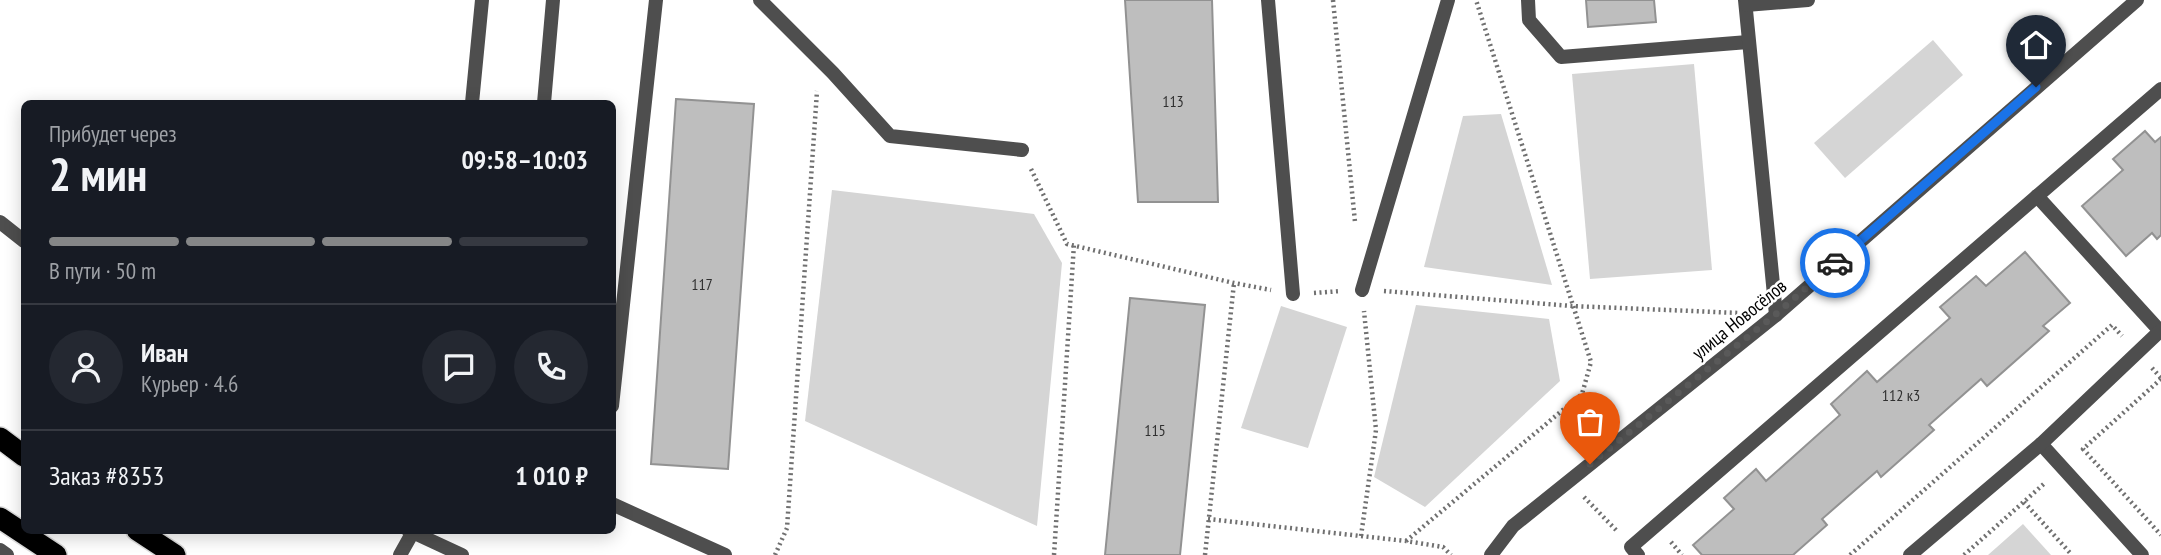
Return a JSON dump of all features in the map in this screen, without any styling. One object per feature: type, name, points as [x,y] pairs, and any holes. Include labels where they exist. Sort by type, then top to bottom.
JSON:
[{"type":"highway","points":[[0,438],[21,454]]},
{"type":"highway","points":[[0,518],[20,532]]},
{"type":"highway","points":[[23,534],[56,555]]},
{"type":"highway","points":[[142,534],[175,555]]},
{"type":"street","points":[[472,100],[482,0]]},
{"type":"street","points":[[544,100],[553,0]]},
{"type":"street","points":[[616,369],[656,0]]},
{"type":"street","points":[[1268,0],[1293,294]]},
{"type":"street","points":[[1362,290],[1448,0]]},
{"type":"street","points":[[1528,0],[1529,20],[1561,57],[1748,42]]},
{"type":"street","points":[[1776,314],[1746,2],[1808,0]]},
{"type":"street","name":"улица Новосёлов","points":[[1491,555],[1513,526],[1776,314],[2137,0]]},
{"type":"street","points":[[766,2],[890,136],[1022,149]]},
{"type":"street","points":[[1635,551],[2161,89]]},
{"type":"street","points":[[1910,555],[2041,444],[2160,331],[2037,196]]},
{"type":"street","points":[[0,222],[21,239]]},
{"type":"street","points":[[2041,444],[2142,555]]},
{"type":"street","points":[[616,506],[725,555]]},
{"type":"street","points":[[22,534],[45,555]]},
{"type":"street","points":[[400,555],[410,534]]},
{"type":"street","points":[[418,534],[462,555]]},
{"type":"street","points":[[0,550],[7,555]]},
{"type":"path","points":[[1406,541],[1582,394],[1591,362],[1476,0]]},
{"type":"path","points":[[775,555],[787,528],[817,89],[834,73]]},
{"type":"path","points":[[1022,149],[1067,244],[1234,283],[1293,294],[1362,290],[1406,291],[1572,306],[1776,314]]},
{"type":"path","points":[[1054,555],[1074,244]]},
{"type":"path","points":[[1205,555],[1234,283]]},
{"type":"path","points":[[1850,555],[2112,325],[2161,378],[2083,449],[2161,535]]},
{"type":"path","points":[[1570,481],[1635,551]]},
{"type":"path","points":[[1964,555],[2024,502],[2072,555]]},
{"type":"path","points":[[1208,519],[1406,541],[1443,547],[1451,555]]},
{"type":"shaded area","points":[[1933,40],[1963,75],[1845,178],[1814,143]]},
{"type":"shaded area","points":[[1694,64],[1712,270],[1590,279],[1572,74]]},
{"type":"shaded area","points":[[1501,114],[1552,285],[1424,267],[1463,116]]},
{"type":"shaded area","points":[[832,190],[1034,214],[1062,263],[1037,526],[805,421]]},
{"type":"shaded area","points":[[1416,305],[1549,319],[1560,381],[1425,507],[1374,477]]},
{"type":"shaded area","points":[[1281,306],[1347,327],[1308,448],[1241,428]]},
{"type":"shaded area","points":[[2023,524],[2051,555],[1988,555]]},
{"type":"building","points":[[1125,0],[1212,0],[1218,202],[1138,202]]},
{"type":"building","points":[[1586,0],[1654,0],[1656,22],[1588,27]]},
{"type":"building","points":[[676,99],[754,104],[728,469],[651,464]]},
{"type":"building","points":[[2145,131],[2155,142],[2161,137],[2161,235],[2157,239],[2152,233],[2126,256],[2082,206],[2123,170],[2113,159]]},
{"type":"building","points":[[2025,252],[2070,303],[2043,326],[2049,331],[1987,386],[1981,379],[1929,425],[1934,430],[1881,477],[1877,471],[1822,519],[1827,525],[1793,555],[1702,555],[1693,545],[1734,509],[1724,498],[1756,469],[1766,481],[1840,415],[1831,404],[1867,371],[1877,382],[1950,318],[1940,307],[1976,276],[1986,286]]},
{"type":"building","points":[[1130,298],[1205,305],[1180,555],[1105,555]]},
{"type":"way so far","points":[[1590,464],[1835,263]]},
{"type":"route","points":[[1835,263],[2036,87]]}]
